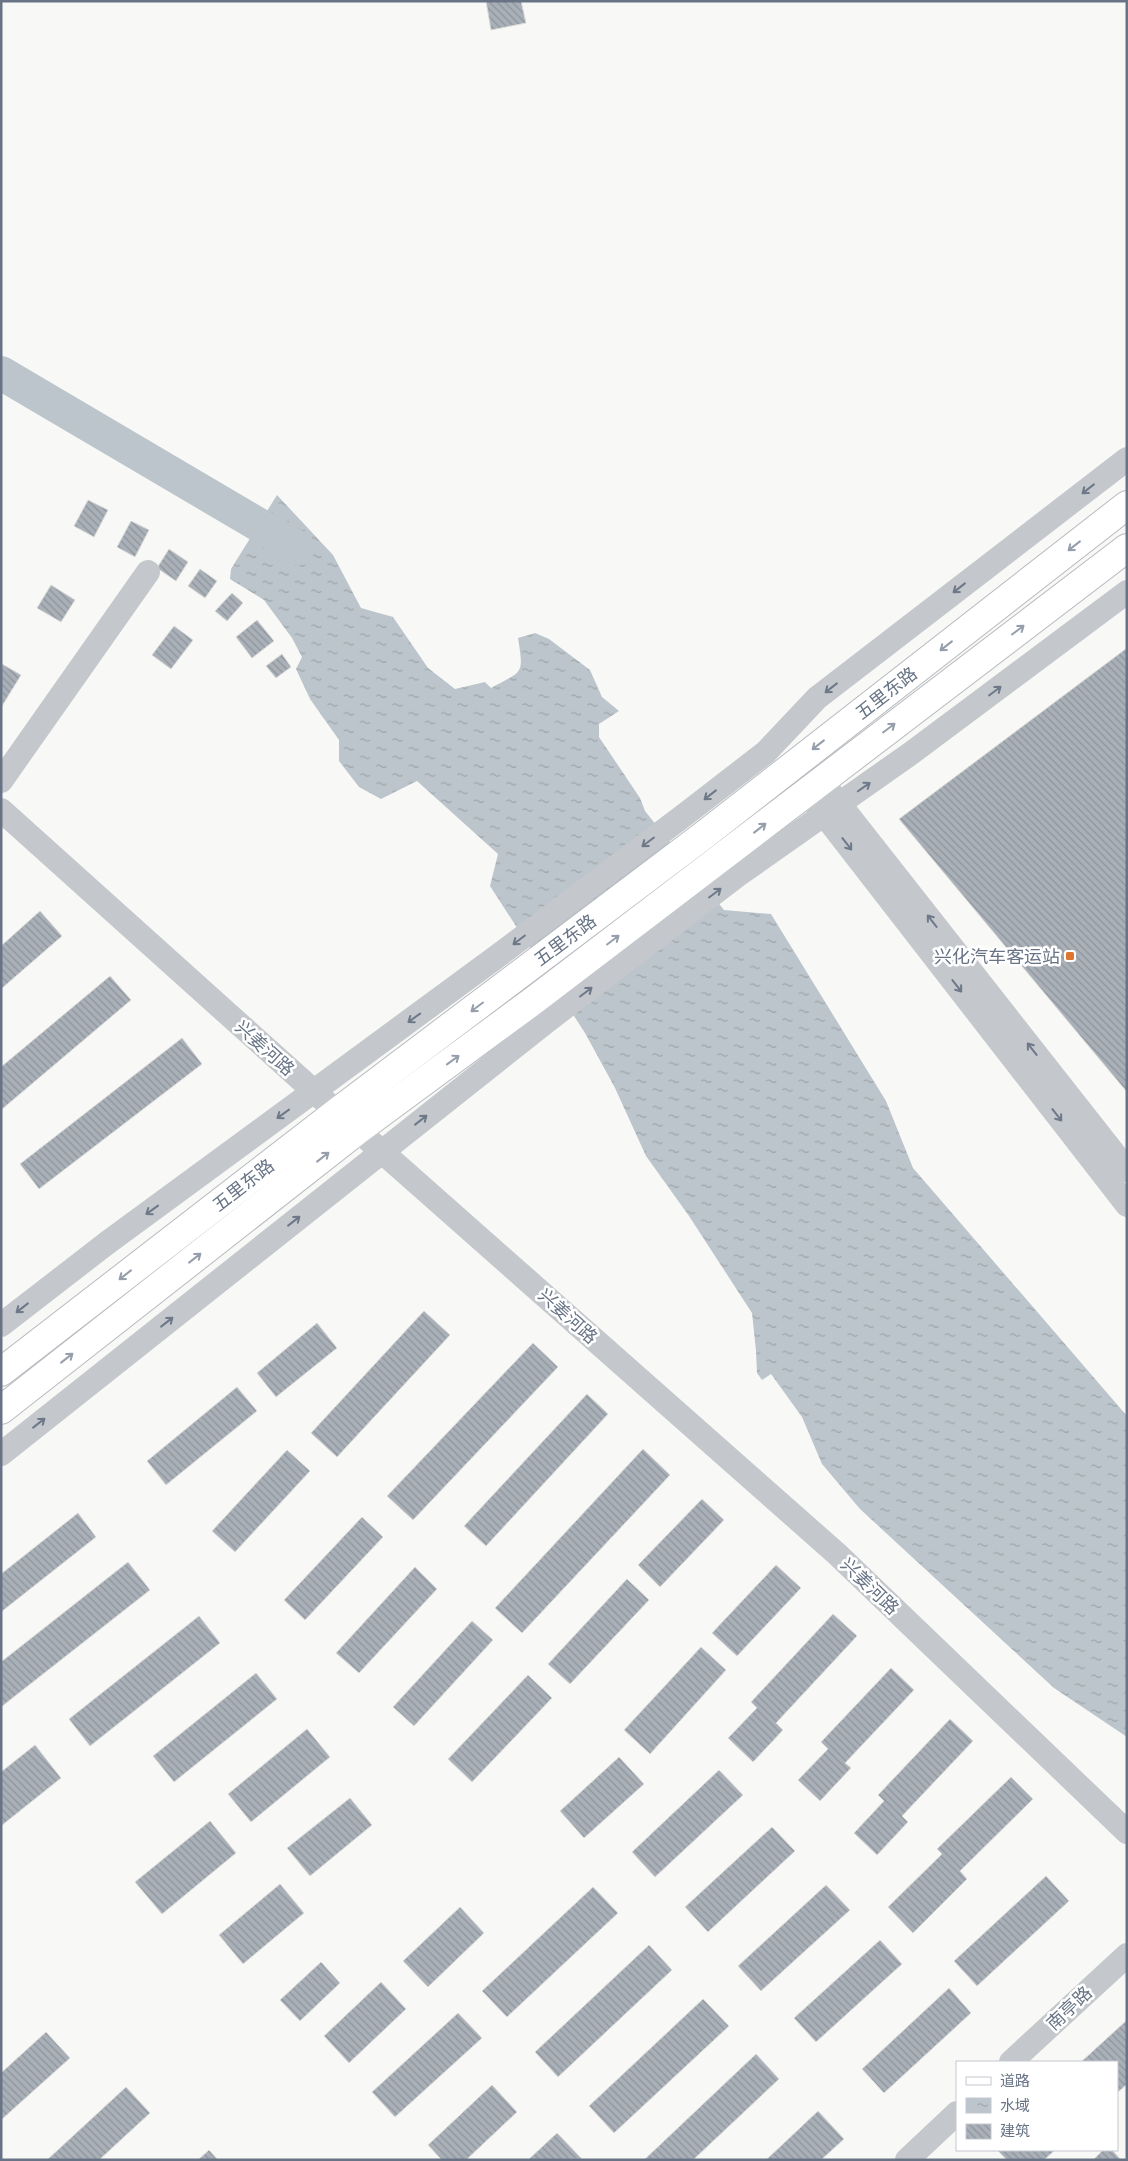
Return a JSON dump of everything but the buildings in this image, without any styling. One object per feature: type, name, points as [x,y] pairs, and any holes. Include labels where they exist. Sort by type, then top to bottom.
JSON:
[{"type":"main road","name":"五里东路","points":[[1,1372],[337,1112],[704,835],[1127,505]]},
{"type":"main road","name":"五里东路","points":[[1,1410],[358,1130],[540,1011],[730,867],[814,786],[1127,548]]},
{"type":"street","points":[[1,1325],[107,1242],[496,958],[687,813],[766,752],[817,698],[1127,459]]},
{"type":"street","points":[[1,781],[148,572]]},
{"type":"street","points":[[730,867],[832,809],[910,754],[1127,592]]},
{"type":"street","points":[[814,786],[1127,1170]]},
{"type":"street","points":[[832,809],[1127,1205]]},
{"type":"street","name":"兴姜河路","points":[[1,810],[337,1112],[837,1554],[1127,1832]]},
{"type":"street","points":[[1,1454],[382,1151],[540,1011]]},
{"type":"street","name":"南亭路","points":[[1013,2061],[1127,1955]]},
{"type":"street","points":[[907,2160],[956,2114]]},
{"type":"water","points":[[277,495],[333,555],[361,608],[393,617],[428,668],[455,689],[485,682],[491,688],[510,678],[521,666],[518,638],[535,633],[549,639],[590,670],[602,697],[619,711],[599,724],[599,737],[640,798],[645,811],[724,910],[771,914],[886,1101],[913,1168],[1127,1416],[1127,1737],[1054,1688],[860,1509],[822,1464],[802,1417],[771,1374],[762,1380],[757,1373],[752,1313],[689,1216],[646,1156],[615,1088],[585,1033],[490,886],[498,854],[417,781],[381,799],[359,787],[339,761],[339,740],[310,699],[296,669],[302,657],[292,638],[264,600],[230,579],[231,569]]},
{"type":"waterway","points":[[1,373],[298,548]]},
{"type":"place","name":"兴化汽车客运站","points":[[1070,956]]}]
